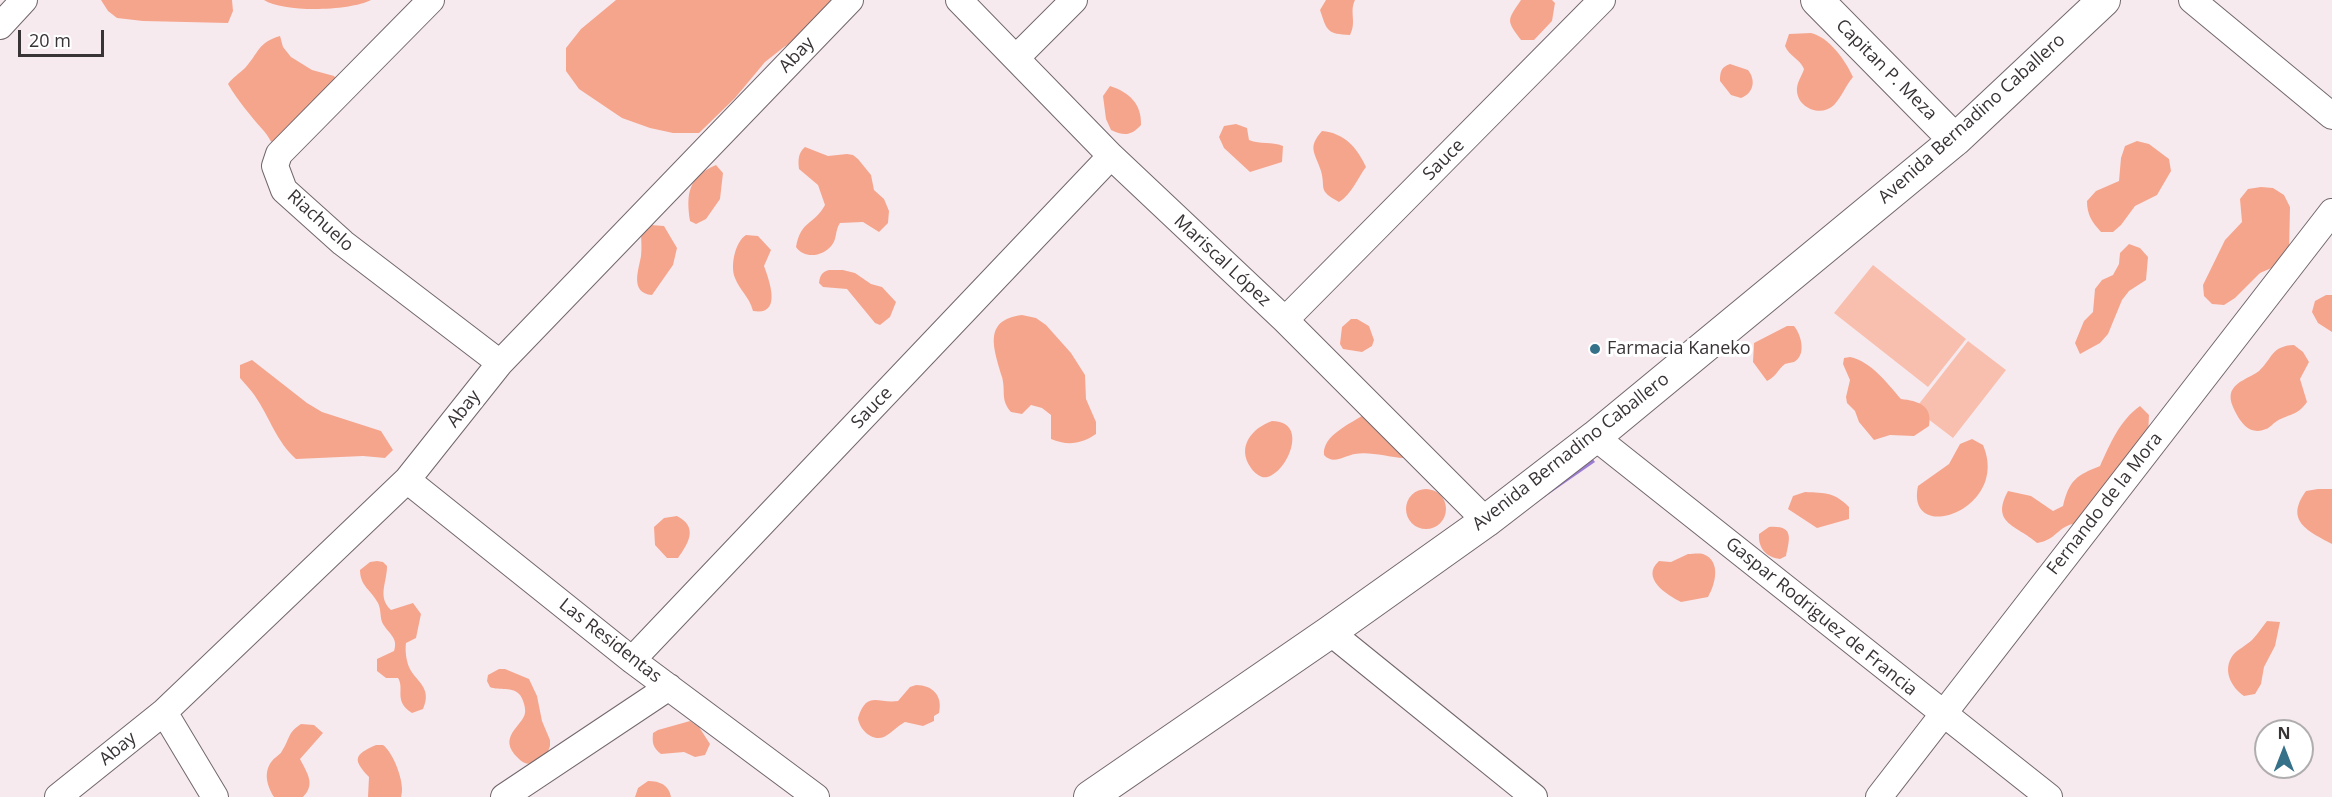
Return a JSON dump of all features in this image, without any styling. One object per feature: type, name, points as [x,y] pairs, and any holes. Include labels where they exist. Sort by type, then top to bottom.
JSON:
[{"type":"street","points":[[0,26],[24,0]]},
{"type":"street","name":"Riachuelo","points":[[430,0],[279,154],[275,166],[284,190],[343,243],[500,363]]},
{"type":"street","name":"Abay","points":[[58,797],[164,712],[407,480],[500,363],[850,0]]},
{"type":"street","name":"Mariscal López","points":[[960,0],[1111,156],[1285,320],[1486,521]]},
{"type":"street","points":[[1017,57],[1074,0]]},
{"type":"street","name":"Sauce","points":[[1285,320],[1602,0]]},
{"type":"street","name":"Capitan P. Meza","points":[[1817,0],[1954,140]]},
{"type":"street","name":"Avenida Bernadino Caballero","points":[[1090,797],[1330,632],[1486,521],[1594,437],[1954,140],[2104,0]]},
{"type":"street","points":[[2192,0],[2332,116]]},
{"type":"street","name":"Sauce","points":[[632,660],[1111,156]]},
{"type":"street","name":"Fernando de la Mora","points":[[1879,797],[2332,212]]},
{"type":"street","name":"Gaspar Rodriguez de Francia","points":[[1594,437],[2049,797]]},
{"type":"street","name":"Las Residentas","points":[[407,480],[632,660],[816,797]]},
{"type":"street","points":[[1330,632],[1534,797]]},
{"type":"street","points":[[504,797],[669,687]]},
{"type":"street","points":[[164,712],[215,797]]},
{"type":"shaded area","points":[[101,0],[232,0],[233,11],[228,23],[143,21],[117,18],[108,11]]},
{"type":"shaded area","points":[[264,0],[371,0],[361,4],[333,8],[301,9]]},
{"type":"shaded area","points":[[616,0],[859,0],[851,8],[784,47],[765,62],[735,98],[699,133],[673,133],[622,118],[579,89],[566,71],[566,48],[581,29]]},
{"type":"shaded area","points":[[1326,0],[1355,0],[1350,35],[1337,34],[1329,30],[1320,10]]},
{"type":"shaded area","points":[[1521,0],[1552,0],[1555,3],[1552,21],[1534,40],[1521,40],[1512,28],[1511,16]]},
{"type":"shaded area","points":[[1811,33],[1824,39],[1836,50],[1853,77],[1834,105],[1829,109],[1818,111],[1806,107],[1799,98],[1797,86],[1804,69],[1785,46],[1789,34]]},
{"type":"shaded area","points":[[280,36],[283,47],[291,57],[312,70],[334,76],[348,95],[282,150],[272,143],[228,84],[245,68],[263,45]]},
{"type":"shaded area","points":[[1730,64],[1748,70],[1751,74],[1753,82],[1751,90],[1741,98],[1731,95],[1720,81],[1722,70]]},
{"type":"shaded area","points":[[1110,86],[1128,95],[1137,105],[1141,125],[1131,133],[1124,134],[1111,130],[1106,119],[1103,96]]},
{"type":"shaded area","points":[[1236,124],[1247,128],[1249,140],[1283,146],[1282,162],[1250,172],[1224,148],[1219,137],[1224,126]]},
{"type":"shaded area","points":[[1322,131],[1330,132],[1349,142],[1366,167],[1351,191],[1339,202],[1325,192],[1314,150],[1317,137]]},
{"type":"shaded area","points":[[2137,141],[2149,144],[2169,159],[2171,171],[2157,195],[2135,206],[2113,232],[2101,232],[2091,218],[2087,201],[2096,191],[2119,181],[2121,158],[2125,146]]},
{"type":"shaded area","points":[[805,147],[828,156],[847,154],[858,159],[871,175],[874,190],[884,199],[889,211],[888,223],[879,232],[863,222],[840,223],[834,243],[824,252],[809,255],[799,251],[796,247],[801,232],[825,205],[818,185],[799,169],[799,157]]},
{"type":"shaded area","points":[[716,165],[723,173],[720,199],[706,219],[696,224],[690,221],[688,203],[691,187],[700,175]]},
{"type":"shaded area","points":[[2273,188],[2284,195],[2290,207],[2289,253],[2283,263],[2260,273],[2235,298],[2224,305],[2212,304],[2204,296],[2203,285],[2225,240],[2242,222],[2240,199],[2248,189]]},
{"type":"shaded area","points":[[645,226],[664,226],[677,248],[673,265],[652,295],[640,290],[637,280],[641,231]]},
{"type":"shaded area","points":[[746,235],[758,236],[771,250],[764,266],[771,289],[771,303],[762,311],[753,311],[734,273],[733,261],[736,249]]},
{"type":"shaded area","points":[[2129,244],[2140,248],[2148,257],[2146,280],[2129,291],[2122,300],[2108,334],[2100,343],[2080,354],[2075,343],[2084,321],[2093,312],[2095,289],[2102,280],[2113,275],[2119,264],[2120,253]]},
{"type":"shaded area","points":[[1873,265],[1966,339],[1928,387],[1834,313]]},
{"type":"shaded area","points":[[829,270],[855,273],[871,284],[882,287],[896,302],[890,317],[880,325],[875,323],[847,289],[823,287],[819,283],[820,278]]},
{"type":"shaded area","points":[[2326,295],[2332,295],[2332,332],[2318,323],[2312,312],[2315,301]]},
{"type":"shaded area","points":[[1022,315],[1036,318],[1046,325],[1071,353],[1085,375],[1086,399],[1096,422],[1096,434],[1091,437],[1074,443],[1063,443],[1051,439],[1051,415],[1042,408],[1031,405],[1022,414],[1011,412],[1008,407],[1004,399],[994,337],[1001,323],[1009,318]]},
{"type":"shaded area","points":[[1351,319],[1357,319],[1369,326],[1374,340],[1372,346],[1362,352],[1343,349],[1340,344],[1342,327]]},
{"type":"shaded area","points":[[1787,326],[1794,326],[1799,334],[1802,350],[1798,359],[1785,364],[1767,381],[1753,362],[1754,343]]},
{"type":"shaded area","points":[[1968,341],[2006,370],[1953,438],[1915,409]]},
{"type":"shaded area","points":[[2294,345],[2303,352],[2309,362],[2300,379],[2307,402],[2297,412],[2267,428],[2261,431],[2252,430],[2239,419],[2232,405],[2231,393],[2239,383],[2259,371],[2277,350]]},
{"type":"shaded area","points":[[1850,357],[1872,368],[1901,399],[1923,405],[1929,413],[1929,426],[1914,436],[1890,435],[1874,440],[1847,403],[1850,380],[1843,364],[1844,358]]},
{"type":"shaded area","points":[[252,360],[322,412],[381,431],[393,450],[385,458],[363,456],[296,459],[283,445],[255,396],[240,378],[240,365]]},
{"type":"shaded area","points":[[2140,406],[2149,415],[2148,437],[2077,523],[2037,543],[2008,523],[2002,511],[2008,491],[2031,496],[2053,511],[2063,506],[2071,484],[2085,472],[2100,466],[2121,425]]},
{"type":"shaded area","points":[[1366,413],[1410,455],[1404,458],[1360,453],[1335,460],[1327,458],[1324,455],[1325,448],[1332,436]]},
{"type":"shaded area","points":[[1272,421],[1284,424],[1291,430],[1292,440],[1290,451],[1278,470],[1270,476],[1262,477],[1253,470],[1247,460],[1246,446],[1248,439],[1258,428]]},
{"type":"shaded area","points":[[1972,439],[1983,445],[1988,468],[1983,487],[1971,502],[1956,512],[1940,517],[1927,514],[1918,504],[1918,486],[1949,464],[1960,444]]},
{"type":"shaded area","points":[[1592,458],[1595,462],[1487,537]]},
{"type":"shaded area","points":[[1426,489],[1440,495],[1446,509],[1440,523],[1426,529],[1412,523],[1406,509],[1412,495]]},
{"type":"shaded area","points":[[2332,489],[2332,544],[2307,529],[2298,518],[2297,510],[2306,491]]},
{"type":"shaded area","points":[[1805,492],[1824,493],[1839,498],[1849,507],[1849,519],[1817,528],[1788,509],[1793,496]]},
{"type":"shaded area","points":[[677,516],[688,525],[690,536],[678,558],[667,558],[655,545],[654,527],[664,518]]},
{"type":"shaded area","points":[[1769,527],[1783,528],[1788,534],[1789,544],[1786,556],[1780,559],[1767,554],[1760,544],[1759,534]]},
{"type":"shaded area","points":[[1688,554],[1701,554],[1709,557],[1715,568],[1715,580],[1708,597],[1681,602],[1663,590],[1652,574],[1659,561],[1671,562]]},
{"type":"shaded area","points":[[377,561],[387,566],[384,600],[391,610],[413,603],[421,614],[416,638],[406,643],[406,652],[409,667],[425,690],[426,701],[423,709],[412,713],[406,709],[401,700],[398,678],[386,678],[377,671],[377,659],[394,651],[395,642],[382,622],[378,603],[360,575],[360,570],[370,562]]},
{"type":"shaded area","points":[[2267,621],[2280,622],[2275,646],[2264,667],[2261,684],[2255,694],[2244,696],[2232,683],[2228,666],[2233,655],[2254,638]]},
{"type":"shaded area","points":[[499,669],[505,669],[529,679],[537,696],[550,746],[546,757],[535,763],[525,763],[512,751],[510,738],[523,718],[525,709],[517,692],[490,687],[487,681],[488,675]]},
{"type":"shaded area","points":[[916,685],[932,689],[938,697],[939,713],[934,716],[934,721],[923,726],[905,722],[879,738],[871,736],[864,730],[858,718],[865,704],[874,700],[898,701],[910,687]]},
{"type":"shaded area","points":[[690,721],[699,727],[710,744],[705,755],[695,757],[684,752],[661,754],[656,750],[653,733]]},
{"type":"shaded area","points":[[301,724],[314,725],[323,733],[300,759],[309,778],[309,788],[303,797],[274,797],[268,784],[269,765],[285,747],[291,733]]},
{"type":"shaded area","points":[[376,745],[383,745],[394,761],[402,784],[401,797],[368,797],[369,777],[360,766],[358,758],[363,752]]},
{"type":"shaded area","points":[[648,781],[663,784],[671,797],[635,797],[638,788]]},
{"type":"place","name":"Farmacia Kaneko","points":[[1595,349]]}]
